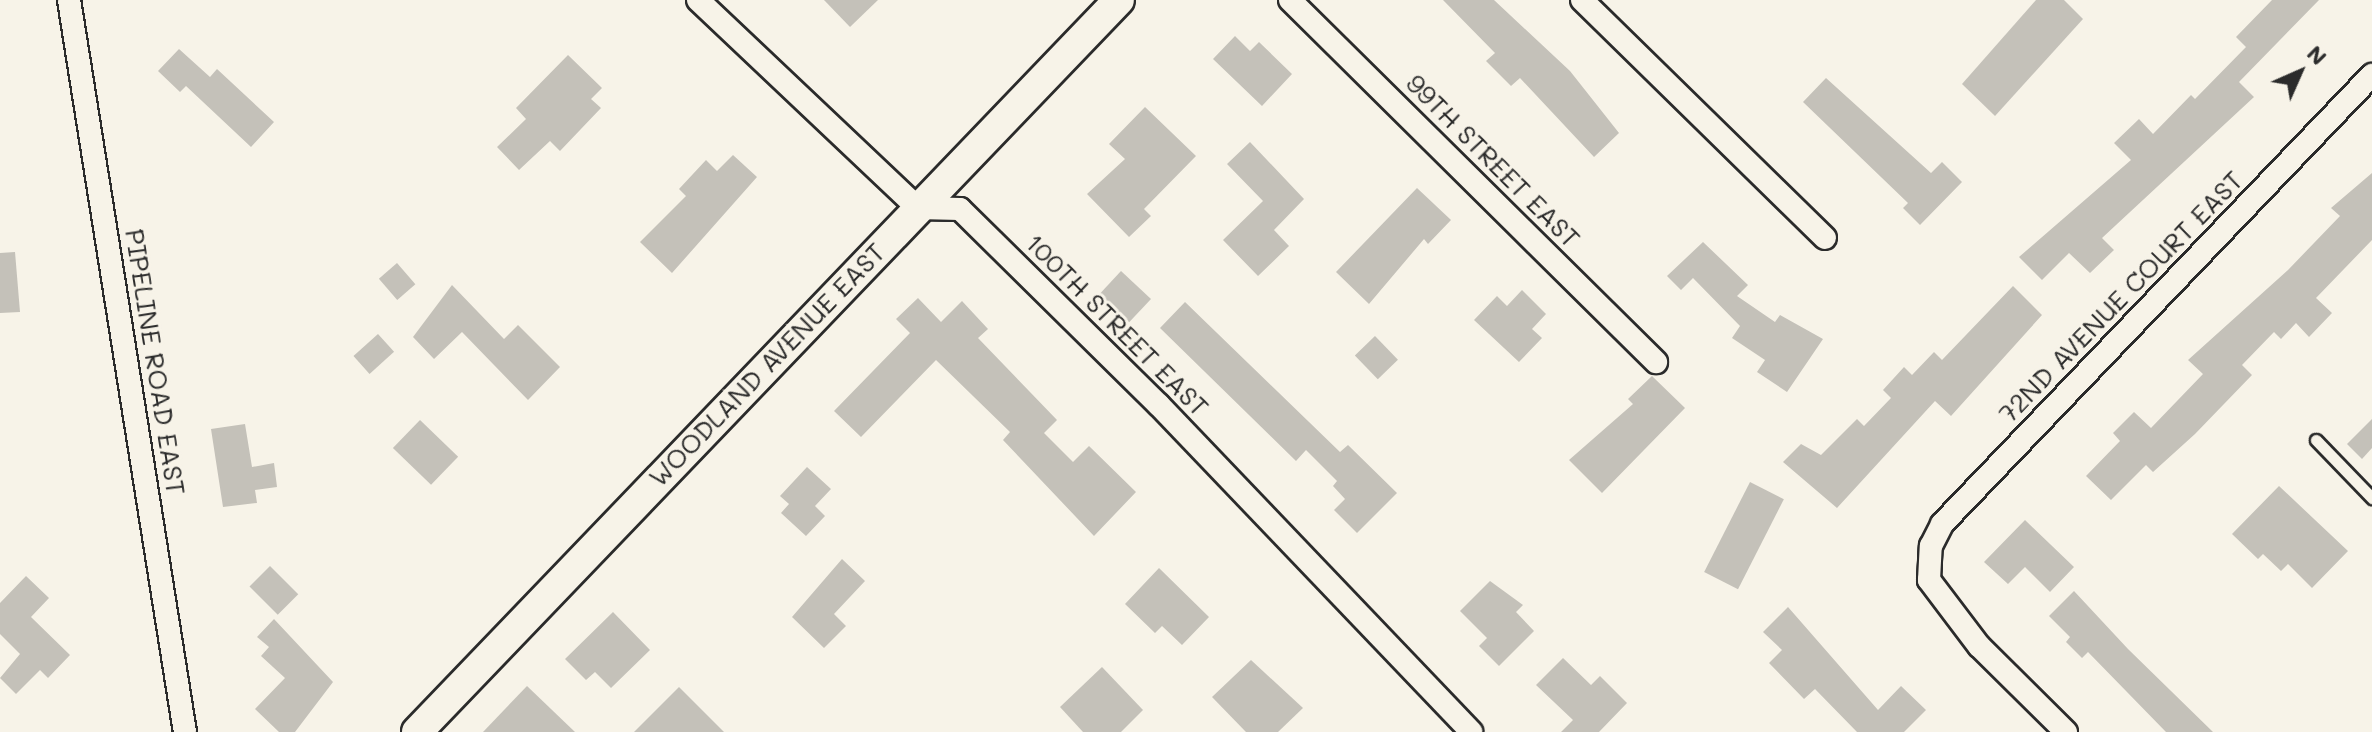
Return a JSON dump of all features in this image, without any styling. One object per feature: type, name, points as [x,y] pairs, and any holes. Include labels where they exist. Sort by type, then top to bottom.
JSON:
[{"type":"street","name":"PIPELINE ROAD EAST","points":[[69,0],[185,732]]},
{"type":"street","points":[[698,0],[918,208]]},
{"type":"street","name":"WOODLAND AVENUE EAST","points":[[417,732],[1119,0]]},
{"type":"street","name":"99TH STREET EAST","points":[[1290,0],[1656,362]]},
{"type":"street","points":[[1582,0],[1825,238]]},
{"type":"street","name":"72ND AVENUE COURT EAST","points":[[2066,732],[1979,646],[1929,580],[1927,567],[1942,524],[2372,75]]},
{"type":"street","name":"100TH STREET EAST","points":[[918,208],[960,209],[1159,405],[1471,732]]},
{"type":"lane","points":[[2316,440],[2372,498]]},
{"type":"building","points":[[824,0],[878,0],[850,27]]},
{"type":"building","points":[[1443,0],[1494,0],[1570,71],[1619,133],[1594,157],[1520,78],[1511,86],[1486,61],[1495,53]]},
{"type":"building","points":[[2036,0],[2064,0],[2083,19],[1995,116],[1962,84]]},
{"type":"building","points":[[2272,0],[2319,0],[2239,82],[2254,97],[2102,238],[2114,250],[2090,273],[2069,253],[2042,280],[2019,257],[2131,160],[2114,143],[2139,119],[2153,134],[2191,95],[2195,99],[2246,47],[2236,37]]},
{"type":"building","points":[[1235,36],[1250,51],[1259,42],[1292,74],[1262,106],[1213,59]]},
{"type":"building","points":[[179,49],[210,77],[217,69],[274,122],[251,147],[186,86],[180,92],[158,71]]},
{"type":"building","points":[[568,55],[602,88],[591,99],[601,108],[560,151],[550,141],[519,170],[497,147],[526,119],[516,108]]},
{"type":"building","points":[[1826,78],[1931,173],[1942,162],[1962,182],[1920,225],[1903,208],[1908,203],[1803,102]]},
{"type":"building","points":[[1145,107],[1196,156],[1144,209],[1151,216],[1129,237],[1087,194],[1125,159],[1109,144]]},
{"type":"building","points":[[1250,142],[1304,199],[1274,230],[1289,246],[1258,276],[1223,240],[1263,201],[1227,164]]},
{"type":"building","points":[[733,155],[757,177],[672,273],[640,242],[686,196],[679,189],[706,160],[717,171]]},
{"type":"building","points":[[2372,173],[2372,240],[2316,298],[2332,313],[2309,337],[2296,323],[2281,339],[2274,332],[2242,365],[2252,375],[2195,434],[2153,472],[2146,465],[2111,500],[2086,476],[2120,441],[2113,433],[2134,412],[2151,428],[2203,374],[2188,360],[2288,270],[2340,216],[2331,208]]},
{"type":"building","points":[[1417,188],[1451,220],[1428,244],[1424,239],[1369,304],[1336,272]]},
{"type":"building","points":[[1703,242],[1748,285],[1737,296],[1775,322],[1780,315],[1823,339],[1787,392],[1757,372],[1765,360],[1732,338],[1740,326],[1693,278],[1681,290],[1667,276]]},
{"type":"building","points":[[15,252],[20,312],[0,313],[0,253]]},
{"type":"building","points":[[397,263],[415,284],[397,300],[379,279]]},
{"type":"building","points":[[1121,271],[1151,299],[1129,322],[1099,294]]},
{"type":"building","points":[[452,285],[504,339],[518,325],[560,367],[528,400],[462,332],[434,359],[413,337]]},
{"type":"building","points":[[2013,286],[2042,315],[1951,416],[1935,401],[1837,508],[1783,462],[1801,444],[1821,455],[1857,419],[1864,426],[1891,398],[1883,390],[1904,367],[1912,375],[1934,352],[1942,360]]},
{"type":"building","points":[[1522,290],[1546,314],[1532,329],[1542,338],[1519,362],[1474,320],[1497,296],[1507,306]]},
{"type":"building","points":[[918,298],[941,322],[962,301],[988,329],[978,338],[1057,420],[1044,433],[1073,462],[1089,446],[1136,492],[1094,536],[1003,440],[1010,432],[936,360],[861,437],[834,411],[910,333],[896,319]]},
{"type":"building","points":[[1185,302],[1340,452],[1348,445],[1397,493],[1357,533],[1334,510],[1345,499],[1333,486],[1337,481],[1306,450],[1296,461],[1160,328]]},
{"type":"building","points":[[378,334],[394,352],[370,374],[353,356]]},
{"type":"building","points":[[1375,336],[1398,360],[1378,379],[1355,355]]},
{"type":"building","points":[[1652,376],[1685,408],[1602,493],[1569,460],[1633,404],[1628,399]]},
{"type":"building","points":[[2372,419],[2372,448],[2362,459],[2347,444]]},
{"type":"building","points":[[420,420],[458,457],[431,485],[393,448]]},
{"type":"building","points":[[245,424],[252,467],[274,463],[277,487],[255,490],[257,503],[223,507],[211,429]]},
{"type":"building","points":[[807,467],[831,489],[815,506],[825,516],[806,536],[781,513],[789,504],[780,496]]},
{"type":"building","points":[[1750,482],[1784,499],[1738,589],[1704,572]]},
{"type":"building","points":[[2279,486],[2348,551],[2312,588],[2288,564],[2281,571],[2263,554],[2258,559],[2232,534]]},
{"type":"building","points":[[2025,520],[2074,567],[2050,592],[2025,567],[2008,584],[1984,562]]},
{"type":"building","points":[[842,559],[865,581],[834,614],[846,626],[824,648],[792,617]]},
{"type":"building","points":[[270,566],[298,594],[278,615],[249,587]]},
{"type":"building","points":[[1159,568],[1209,617],[1182,645],[1162,626],[1155,633],[1125,604]]},
{"type":"building","points":[[26,576],[49,598],[31,617],[70,655],[48,678],[40,670],[16,694],[0,678],[20,654],[0,634],[0,603]]},
{"type":"building","points":[[1490,581],[1523,605],[1516,612],[1534,631],[1499,666],[1479,646],[1487,638],[1460,611]]},
{"type":"building","points":[[2074,591],[2213,732],[2166,732],[2088,652],[2082,658],[2066,642],[2070,637],[2049,616]]},
{"type":"building","points":[[1788,607],[1878,710],[1901,686],[1926,710],[1904,732],[1857,732],[1815,689],[1804,699],[1769,663],[1782,650],[1763,632]]},
{"type":"building","points":[[613,612],[650,650],[611,688],[595,672],[586,680],[565,659]]},
{"type":"building","points":[[274,619],[333,682],[295,732],[279,732],[255,709],[285,678],[261,656],[269,647],[257,637]]},
{"type":"building","points":[[1563,658],[1591,685],[1600,676],[1627,703],[1599,732],[1561,732],[1573,720],[1536,685]]},
{"type":"building","points":[[1251,660],[1303,708],[1278,732],[1246,732],[1212,697]]},
{"type":"building","points":[[1102,667],[1143,710],[1121,732],[1083,732],[1060,707]]},
{"type":"building","points":[[527,686],[575,732],[483,732]]},
{"type":"building","points":[[679,687],[724,732],[634,732]]}]
